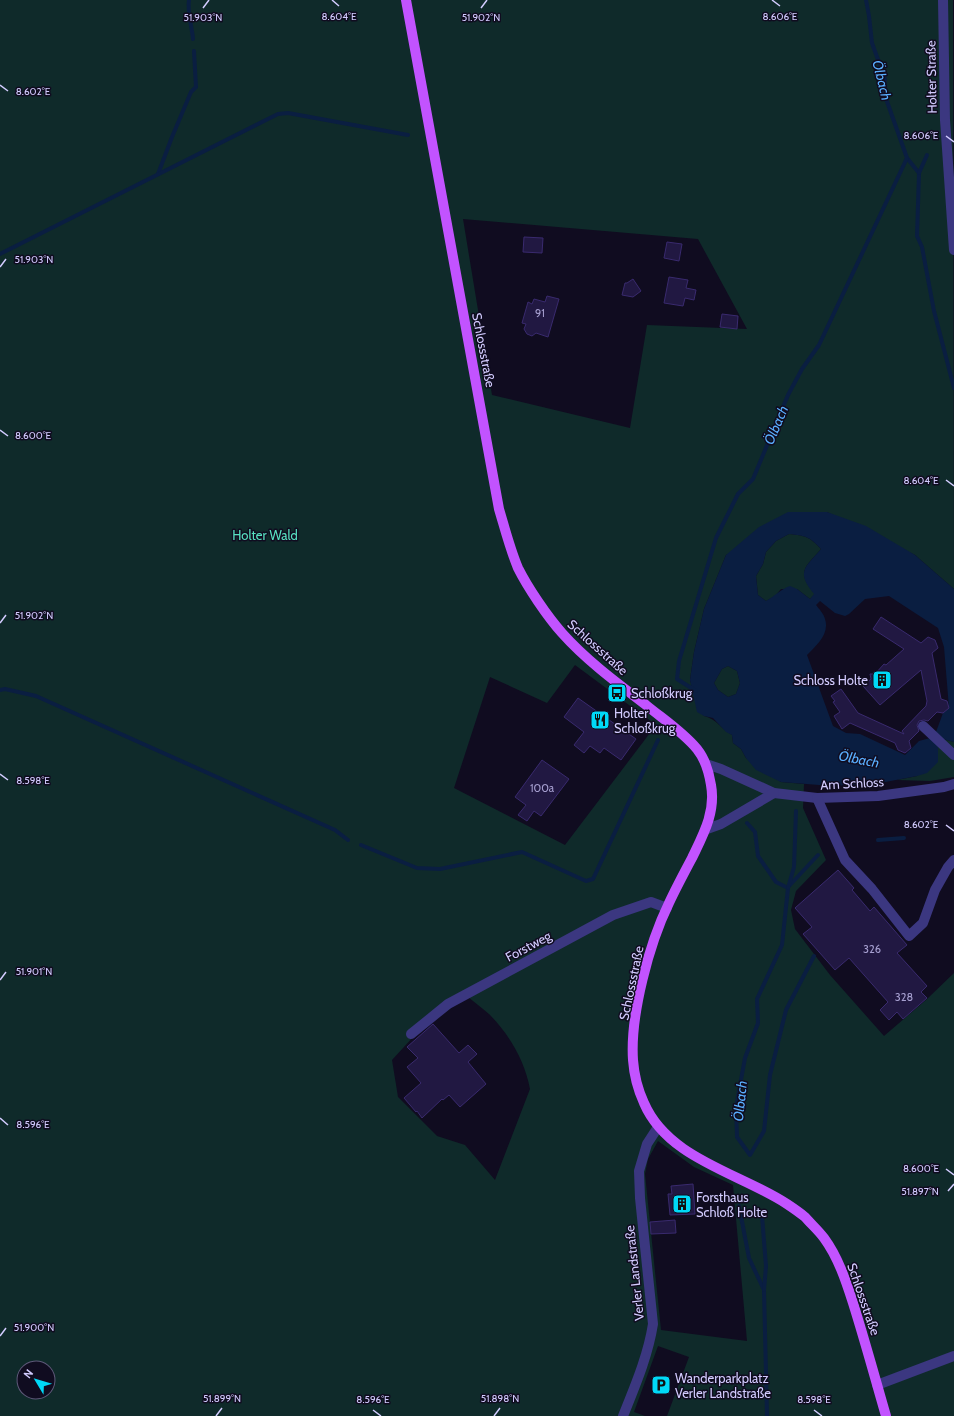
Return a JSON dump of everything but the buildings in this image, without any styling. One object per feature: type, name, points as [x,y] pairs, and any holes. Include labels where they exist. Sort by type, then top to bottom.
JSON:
[{"type":"main road","name":"Schlossstraße","points":[[406,0],[499,510],[514,557],[519,569],[545,611],[562,634],[594,664],[672,725],[696,749],[706,764],[712,786],[712,805],[707,829],[667,908],[648,958],[636,1013],[633,1040],[633,1061],[637,1083],[650,1116],[658,1127],[672,1140],[701,1160],[772,1194],[802,1214],[825,1239],[843,1272],[886,1416]]},
{"type":"street","name":"Holter Straße","points":[[943,0],[950,120],[954,250]]},
{"type":"street","points":[[923,726],[954,755]]},
{"type":"street","name":"Am Schloss","points":[[706,764],[721,769],[774,793],[817,798],[878,796],[944,787],[954,784]]},
{"type":"street","points":[[707,829],[721,824],[774,793]]},
{"type":"street","points":[[817,798],[845,860],[872,889],[909,936],[923,923],[935,890],[948,867],[954,860]]},
{"type":"street","name":"Forstweg","points":[[411,1034],[448,1004],[613,915],[651,902],[667,908]]},
{"type":"street","name":"Verler Landstraße","points":[[623,1416],[640,1373],[653,1324],[640,1198],[639,1171],[647,1144],[658,1127]]},
{"type":"street","points":[[877,1385],[954,1356]]},
{"type":"green space","name":"Holter Wald","points":[[0,0],[953,0],[954,589],[915,555],[827,512],[726,555],[704,609],[694,652],[690,680],[694,694],[704,716],[712,719],[732,735],[733,743],[741,749],[746,758],[781,782],[804,784],[803,808],[826,860],[796,891],[791,910],[795,929],[830,975],[884,1036],[926,1000],[954,973],[954,1416],[667,1416],[689,1357],[658,1346],[634,1412],[645,1416],[0,1416]],"holes":[[[463,219],[698,239],[747,329],[647,325],[630,428],[492,395]],[[575,665],[656,725],[565,845],[454,788],[490,677],[547,703]],[[467,996],[489,1014],[503,1030],[520,1058],[530,1089],[495,1180],[465,1145],[437,1136],[398,1097],[392,1060],[414,1036]],[[658,1141],[694,1167],[733,1185],[747,1341],[661,1330],[645,1174],[648,1159]]]},
{"type":"green space","points":[[789,534],[807,537],[821,549],[807,565],[804,574],[805,580],[815,594],[810,599],[797,589],[781,589],[775,596],[766,601],[758,595],[756,576],[763,564],[766,552],[776,541]]},
{"type":"green space","points":[[728,666],[737,671],[740,683],[736,694],[728,697],[718,690],[714,683],[722,669]]},
{"type":"green space","points":[[943,739],[954,742],[954,777],[930,781],[897,780],[917,776]]},
{"type":"water","points":[[788,512],[827,512],[866,526],[915,555],[954,589],[954,742],[943,739],[938,745],[938,762],[927,773],[880,783],[832,786],[781,782],[756,770],[741,749],[733,743],[732,735],[726,732],[713,718],[704,716],[697,712],[690,680],[694,652],[704,609],[726,555],[759,527]],"holes":[[[789,534],[807,537],[821,549],[807,565],[804,574],[805,580],[814,594],[810,599],[797,589],[790,586],[766,601],[758,595],[756,576],[763,564],[766,552],[776,541]],[[889,596],[938,628],[944,647],[949,708],[943,713],[936,732],[930,738],[919,741],[905,755],[860,734],[846,733],[833,726],[807,655],[821,639],[826,630],[824,617],[816,605],[820,601],[835,613],[845,616],[865,599]],[[728,666],[737,671],[740,683],[736,694],[728,697],[718,690],[714,683],[722,669]]]},
{"type":"waterway","points":[[189,0],[189,15],[193,39]]},
{"type":"waterway","name":"Ölbach","points":[[696,691],[677,679],[679,661],[716,538],[738,494],[753,479],[788,395],[802,369],[819,345],[907,158],[884,93],[885,79],[872,43],[866,0]]},
{"type":"waterway","points":[[158,174],[191,92],[196,87],[194,51]]},
{"type":"waterway","points":[[0,254],[278,114],[288,113],[408,135]]},
{"type":"waterway","points":[[919,173],[927,155]]},
{"type":"waterway","name":"Ölbach","points":[[907,158],[919,173],[917,236],[922,247],[934,311],[954,388]]},
{"type":"waterway","points":[[0,690],[5,689],[36,696],[335,830],[348,840]]},
{"type":"waterway","points":[[361,845],[417,868],[440,869],[522,852],[586,881],[593,879],[658,740]]},
{"type":"waterway","name":"Ölbach","points":[[788,888],[794,867],[796,811]]},
{"type":"waterway","name":"Ölbach","points":[[747,823],[755,832],[758,856],[776,882],[788,888],[782,945],[757,999],[758,1023],[745,1058],[736,1107],[737,1137],[750,1155],[764,1131],[770,1075],[786,1010],[814,956]]},
{"type":"waterway","name":"Ölbach","points":[[878,840],[904,838]]},
{"type":"waterway","name":"Ölbach","points":[[789,886],[818,855]]},
{"type":"waterway","name":"Ölbach","points":[[739,1206],[749,1258],[764,1290],[767,1416]]},
{"type":"waterway","name":"Ölbach","points":[[762,1216],[766,1266],[764,1290]]},
{"type":"place","name":"Schloss Holte","points":[[882,680]]},
{"type":"place","name":"Schloßkrug","points":[[617,693]]},
{"type":"place","name":"Holter Schloßkrug","points":[[600,720]]},
{"type":"place","name":"Forsthaus Schloß Holte","points":[[682,1204]]},
{"type":"place","name":"Wanderparkplatz Verler Landstraße","points":[[661,1385]]}]
